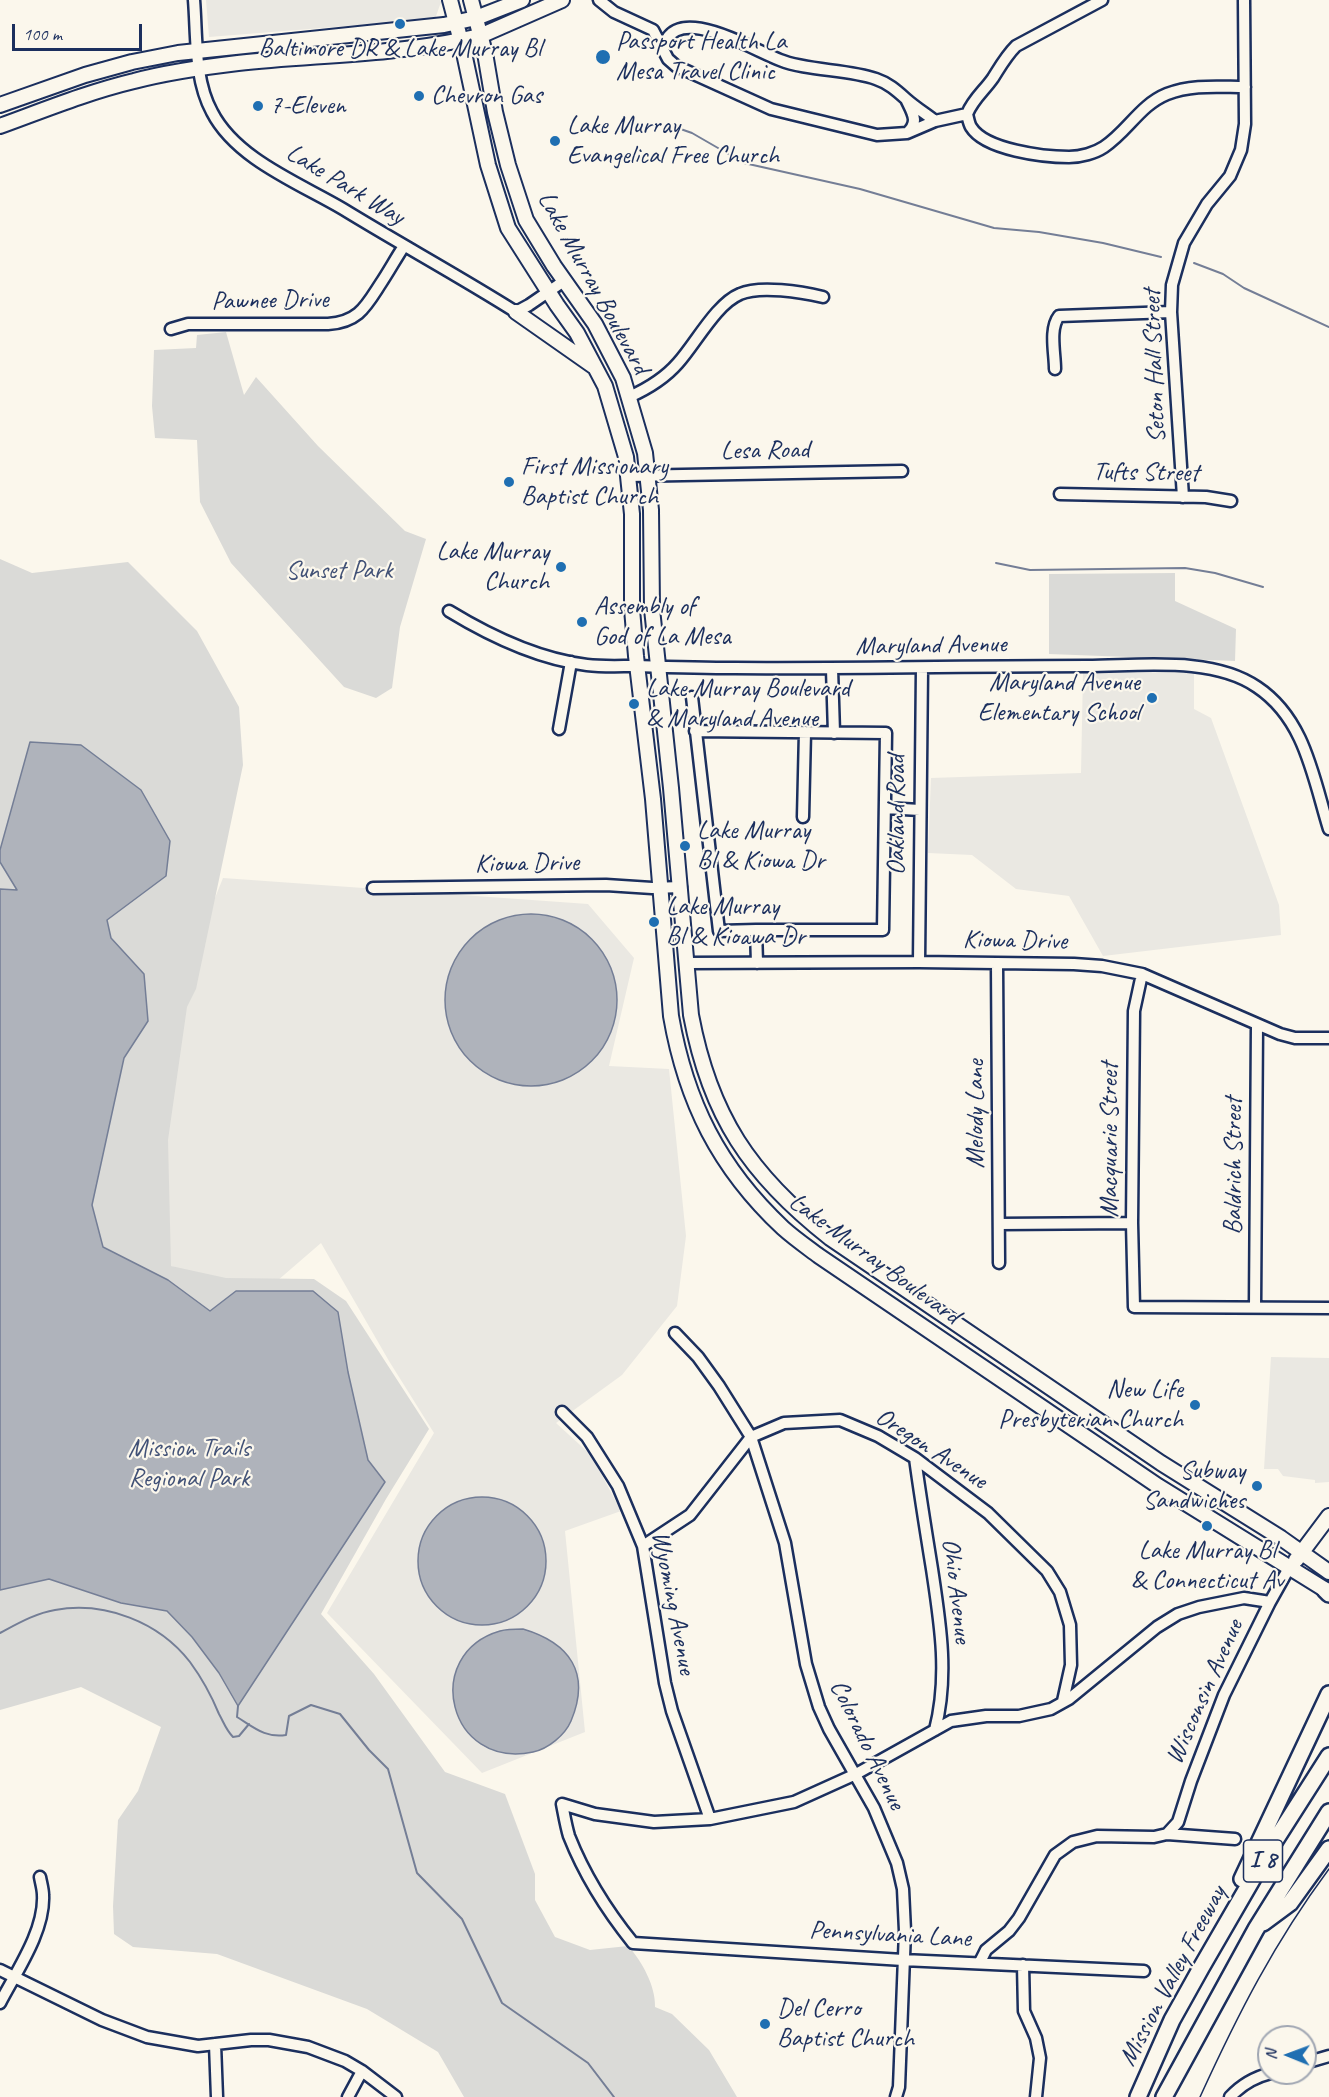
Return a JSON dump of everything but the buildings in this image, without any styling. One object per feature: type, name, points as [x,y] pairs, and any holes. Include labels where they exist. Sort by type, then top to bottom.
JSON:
[{"type":"highway","points":[[1201,1968],[1329,1694]]},
{"type":"highway","name":"Mission Valley Freeway","points":[[1138,2097],[1172,2020],[1201,1968],[1250,1881],[1329,1756]]},
{"type":"highway","name":"Mission Valley Freeway","points":[[1164,2097],[1256,1929],[1329,1812]]},
{"type":"highway","points":[[1256,1929],[1290,1903],[1329,1849]]},
{"type":"main road","name":"Lake Murray Boulevard","points":[[450,0],[457,22],[479,126],[498,200],[508,228],[577,333],[605,386],[626,457],[632,514],[633,609],[637,666],[653,800],[671,1016],[677,1047],[693,1101],[712,1140],[732,1171],[784,1228],[819,1256],[1153,1482],[1328,1592]]},
{"type":"main road","name":"Lake Murray Boulevard","points":[[471,0],[495,112],[515,191],[526,220],[564,281],[595,324],[623,378],[641,435],[651,510],[652,609],[657,668],[681,887],[691,1015],[702,1065],[724,1119],[748,1158],[799,1214],[830,1238],[1161,1463],[1281,1538],[1329,1572]]},
{"type":"main road","points":[[0,105],[85,75],[132,62],[198,50],[444,25],[476,18],[522,0]]},
{"type":"main road","points":[[0,126],[93,92],[135,80],[238,63],[310,58],[480,36],[562,0]]},
{"type":"main road","points":[[516,312],[595,367]]},
{"type":"main road","points":[[1032,1401],[1043,1383]]},
{"type":"main road","points":[[1153,1482],[1161,1463]]},
{"type":"main road","points":[[1289,1569],[1329,1516]]},
{"type":"street","name":"Lake Park Way","points":[[194,0],[203,92],[212,114],[225,133],[241,148],[516,312]]},
{"type":"street","points":[[599,0],[614,12],[660,27],[697,17],[715,23],[781,61],[874,78],[893,87],[935,121]]},
{"type":"street","points":[[1102,0],[1016,46],[972,103],[967,114],[970,127],[988,142],[1001,147],[1070,157],[1079,156],[1104,147],[1119,135],[1146,106],[1164,95],[1193,87],[1245,87]]},
{"type":"street","name":"Seton Hall Street","points":[[1183,496],[1171,312],[1172,285],[1184,243],[1207,204],[1230,176],[1241,150],[1245,124],[1244,0]]},
{"type":"street","points":[[663,50],[666,36],[677,22]]},
{"type":"street","points":[[660,27],[663,50],[676,66],[771,109],[877,135],[908,133],[935,121],[967,114]]},
{"type":"street","points":[[85,75],[93,92]]},
{"type":"street","points":[[906,99],[915,119],[914,126],[908,133]]},
{"type":"street","name":"Pawnee Drive","points":[[171,329],[188,324],[328,324],[347,320],[360,313],[369,303],[404,246]]},
{"type":"street","points":[[516,312],[564,281]]},
{"type":"street","points":[[629,397],[657,381],[678,364],[723,306],[737,295],[745,292],[785,290],[823,297]]},
{"type":"street","points":[[1055,369],[1054,332],[1055,321],[1059,316],[1171,312]]},
{"type":"street","name":"Lesa Road","points":[[628,476],[902,471]]},
{"type":"street","name":"Tufts Street","points":[[1060,494],[1206,496],[1231,501]]},
{"type":"street","name":"Maryland Avenue","points":[[449,611],[508,642],[587,665],[657,668],[832,669],[1156,665],[1206,668],[1231,674],[1264,692],[1291,720],[1303,743],[1329,829]]},
{"type":"street","points":[[559,729],[571,662]]},
{"type":"street","points":[[832,669],[834,733]]},
{"type":"street","name":"Oakland Road","points":[[919,962],[922,669]]},
{"type":"street","points":[[692,698],[695,731],[719,931],[883,930],[886,733],[695,731]]},
{"type":"street","points":[[803,818],[806,732]]},
{"type":"street","points":[[885,808],[920,810]]},
{"type":"street","name":"Kiowa Drive","points":[[373,888],[606,885],[681,887]]},
{"type":"street","points":[[756,930],[757,963]]},
{"type":"street","name":"Kiowa Drive","points":[[687,963],[1074,963],[1117,968],[1142,974],[1257,1025],[1295,1038],[1329,1038]]},
{"type":"street","name":"Melody Lane","points":[[997,964],[999,1263]]},
{"type":"street","name":"Macquarie Street","points":[[1142,974],[1134,1011],[1132,1223],[1134,1306],[1255,1307]]},
{"type":"street","name":"Baldrich Street","points":[[1255,1307],[1257,1025]]},
{"type":"street","points":[[999,1224],[1132,1223]]},
{"type":"street","points":[[1255,1307],[1329,1308]]},
{"type":"street","name":"Colorado Avenue","points":[[675,1333],[698,1357],[751,1437],[785,1543],[806,1664],[819,1707],[874,1808],[897,1863],[903,1889],[903,1960],[896,2097]]},
{"type":"street","name":"Wyoming Avenue","points":[[562,1412],[587,1437],[618,1486],[644,1546],[665,1683],[672,1711],[710,1819]]},
{"type":"street","name":"Oregon Avenue","points":[[644,1546],[690,1515],[751,1437],[784,1423],[840,1420],[878,1436],[915,1458],[988,1513],[1039,1561],[1054,1581],[1065,1603],[1072,1637],[1071,1665],[1063,1701]]},
{"type":"street","name":"Ohio Avenue","points":[[915,1458],[941,1633],[941,1694],[935,1730]]},
{"type":"street","name":"Wisconsin Avenue","points":[[1167,1834],[1175,1828],[1178,1822],[1224,1695],[1289,1569]]},
{"type":"street","points":[[710,1819],[794,1802],[856,1774],[951,1721],[986,1716],[1019,1716],[1051,1709],[1156,1627],[1178,1614],[1199,1607],[1244,1598],[1270,1602]]},
{"type":"street","name":"Pennsylvania Lane","points":[[710,1819],[654,1822],[595,1814],[562,1804],[569,1834],[589,1875],[633,1943],[903,1960],[1144,1971]]},
{"type":"street","points":[[980,1962],[986,1950],[1009,1931],[1019,1918],[1050,1861],[1060,1850],[1073,1842],[1089,1837],[1154,1837],[1167,1834],[1235,1839]]},
{"type":"street","points":[[0,2002],[31,1944],[39,1921],[44,1896],[40,1877]]},
{"type":"street","points":[[1023,1965],[1024,2011],[1036,2038],[1040,2058],[1036,2097]]},
{"type":"street","points":[[0,1970],[102,2020],[147,2037],[198,2046],[251,2040],[274,2041],[308,2048],[345,2061],[396,2097]]},
{"type":"street","points":[[215,2044],[217,2097]]},
{"type":"street","points":[[348,2097],[362,2071]]},
{"type":"street","points":[[1230,2097],[1238,2089],[1257,2078]]},
{"type":"shaded area","points":[[206,0],[440,0],[441,2],[435,19],[209,37]]},
{"type":"shaded area","points":[[1194,672],[1194,709],[1211,718],[1279,905],[1281,935],[1103,956],[1069,896],[1016,889],[972,855],[928,853],[931,778],[1081,773],[1083,673]]},
{"type":"shaded area","points":[[30,742],[81,745],[141,790],[170,841],[166,876],[107,920],[111,938],[144,974],[148,1021],[124,1058],[92,1205],[103,1247],[168,1280],[210,1311],[236,1291],[313,1291],[338,1312],[348,1372],[368,1460],[385,1482],[238,1706],[219,1673],[192,1637],[167,1611],[121,1603],[49,1579],[0,1590],[0,889],[17,890],[0,862],[0,850]]},
{"type":"shaded area","points":[[223,878],[588,904],[634,958],[609,1066],[669,1069],[686,1236],[677,1306],[622,1375],[556,1423],[591,1455],[621,1511],[565,1531],[585,1732],[482,1773],[327,1613],[434,1433],[389,1361],[321,1243],[277,1281],[214,1282],[157,1261],[173,1002]]},
{"type":"shaded area","points":[[531,914],[564,921],[592,939],[610,967],[617,1000],[610,1033],[592,1061],[564,1079],[531,1086],[498,1079],[470,1061],[452,1033],[445,1000],[452,967],[470,939],[498,921]]},
{"type":"shaded area","points":[[1271,1357],[1329,1358],[1329,1482],[1315,1483],[1315,1480],[1283,1476],[1278,1469],[1264,1469]]},
{"type":"shaded area","points":[[482,1497],[507,1502],[527,1516],[541,1536],[546,1561],[541,1586],[527,1606],[507,1620],[482,1625],[457,1620],[437,1606],[423,1586],[418,1561],[423,1536],[437,1516],[457,1502]]},
{"type":"shaded area","points":[[523,1629],[553,1643],[572,1662],[579,1688],[577,1704],[568,1726],[550,1745],[533,1752],[504,1753],[481,1744],[464,1728],[455,1707],[453,1684],[460,1662],[475,1644],[500,1631]]},
{"type":"green space","name":"Sunset Park","points":[[226,332],[244,395],[256,377],[318,446],[405,531],[426,539],[400,627],[392,688],[376,698],[344,687],[231,563],[200,502],[197,440],[155,438],[152,406],[154,350],[196,348],[197,335]]},
{"type":"green space","name":"Mission Trails Regional Park","points":[[0,559],[32,573],[128,562],[197,631],[239,707],[243,765],[196,989],[187,1007],[168,1140],[171,1266],[226,1278],[314,1279],[346,1301],[429,1429],[386,1499],[321,1614],[374,1674],[445,1772],[505,1794],[535,1874],[535,1900],[555,1937],[590,1950],[628,1946],[647,1975],[655,1999],[655,2007],[672,2014],[709,2050],[737,2097],[464,2097],[438,2052],[367,2009],[217,1954],[133,1947],[114,1934],[113,1906],[118,1820],[138,1791],[161,1727],[81,1687],[0,1710]]},
{"type":"green space","points":[[1175,573],[1175,601],[1236,629],[1235,661],[1049,654],[1049,574]]},
{"type":"waterway","points":[[672,126],[692,133],[744,163],[860,189],[994,228],[1039,232],[1103,243],[1161,257]]},
{"type":"waterway","points":[[1194,263],[1223,274],[1244,288],[1329,327]]},
{"type":"waterway","points":[[996,563],[1030,570],[1185,568],[1215,573],[1263,587]]},
{"type":"waterway","points":[[0,1633],[34,1616],[55,1610],[93,1609],[130,1618],[163,1636],[190,1662],[233,1737],[239,1736],[249,1724]]},
{"type":"waterway","points":[[238,1706],[237,1717],[260,1731],[279,1736],[286,1735],[289,1716],[311,1705],[340,1714],[369,1750],[388,1769],[417,1873],[462,1919],[502,2003],[588,2063],[614,2097]]},
{"type":"tram line","points":[[1200,2097],[1258,1980],[1291,1924],[1329,1869]]},
{"type":"place","name":"Baltimore DR & Lake Murray Bl","points":[[400,24]]},
{"type":"place","name":"Passport Health La Mesa Travel Clinic","points":[[603,57]]},
{"type":"place","name":"Chevron Gas","points":[[419,96]]},
{"type":"place","name":"7-Eleven","points":[[258,106]]},
{"type":"place","name":"Lake Murray Evangelical Free Church","points":[[555,141]]},
{"type":"place","name":"First Missionary Baptist Church","points":[[509,482]]},
{"type":"place","name":"Lake Murray Church","points":[[561,567]]},
{"type":"place","name":"Assembly of God of La Mesa","points":[[582,622]]},
{"type":"place","name":"Maryland Avenue Elementary School","points":[[1152,698]]},
{"type":"place","name":"Lake Murray Boulevard & Maryland Avenue","points":[[634,704]]},
{"type":"place","name":"Lake Murray Bl & Kiowa Dr","points":[[685,846]]},
{"type":"place","name":"Lake Murray Bl & Kioawa Dr","points":[[654,922]]},
{"type":"place","name":"New Life Presbyterian Church","points":[[1195,1405]]},
{"type":"place","name":"Subway Sandwiches","points":[[1257,1486]]},
{"type":"place","name":"Lake Murray Bl & Connecticut Av","points":[[1207,1526]]},
{"type":"place","name":"Del Cerro Baptist Church","points":[[765,2024]]}]
